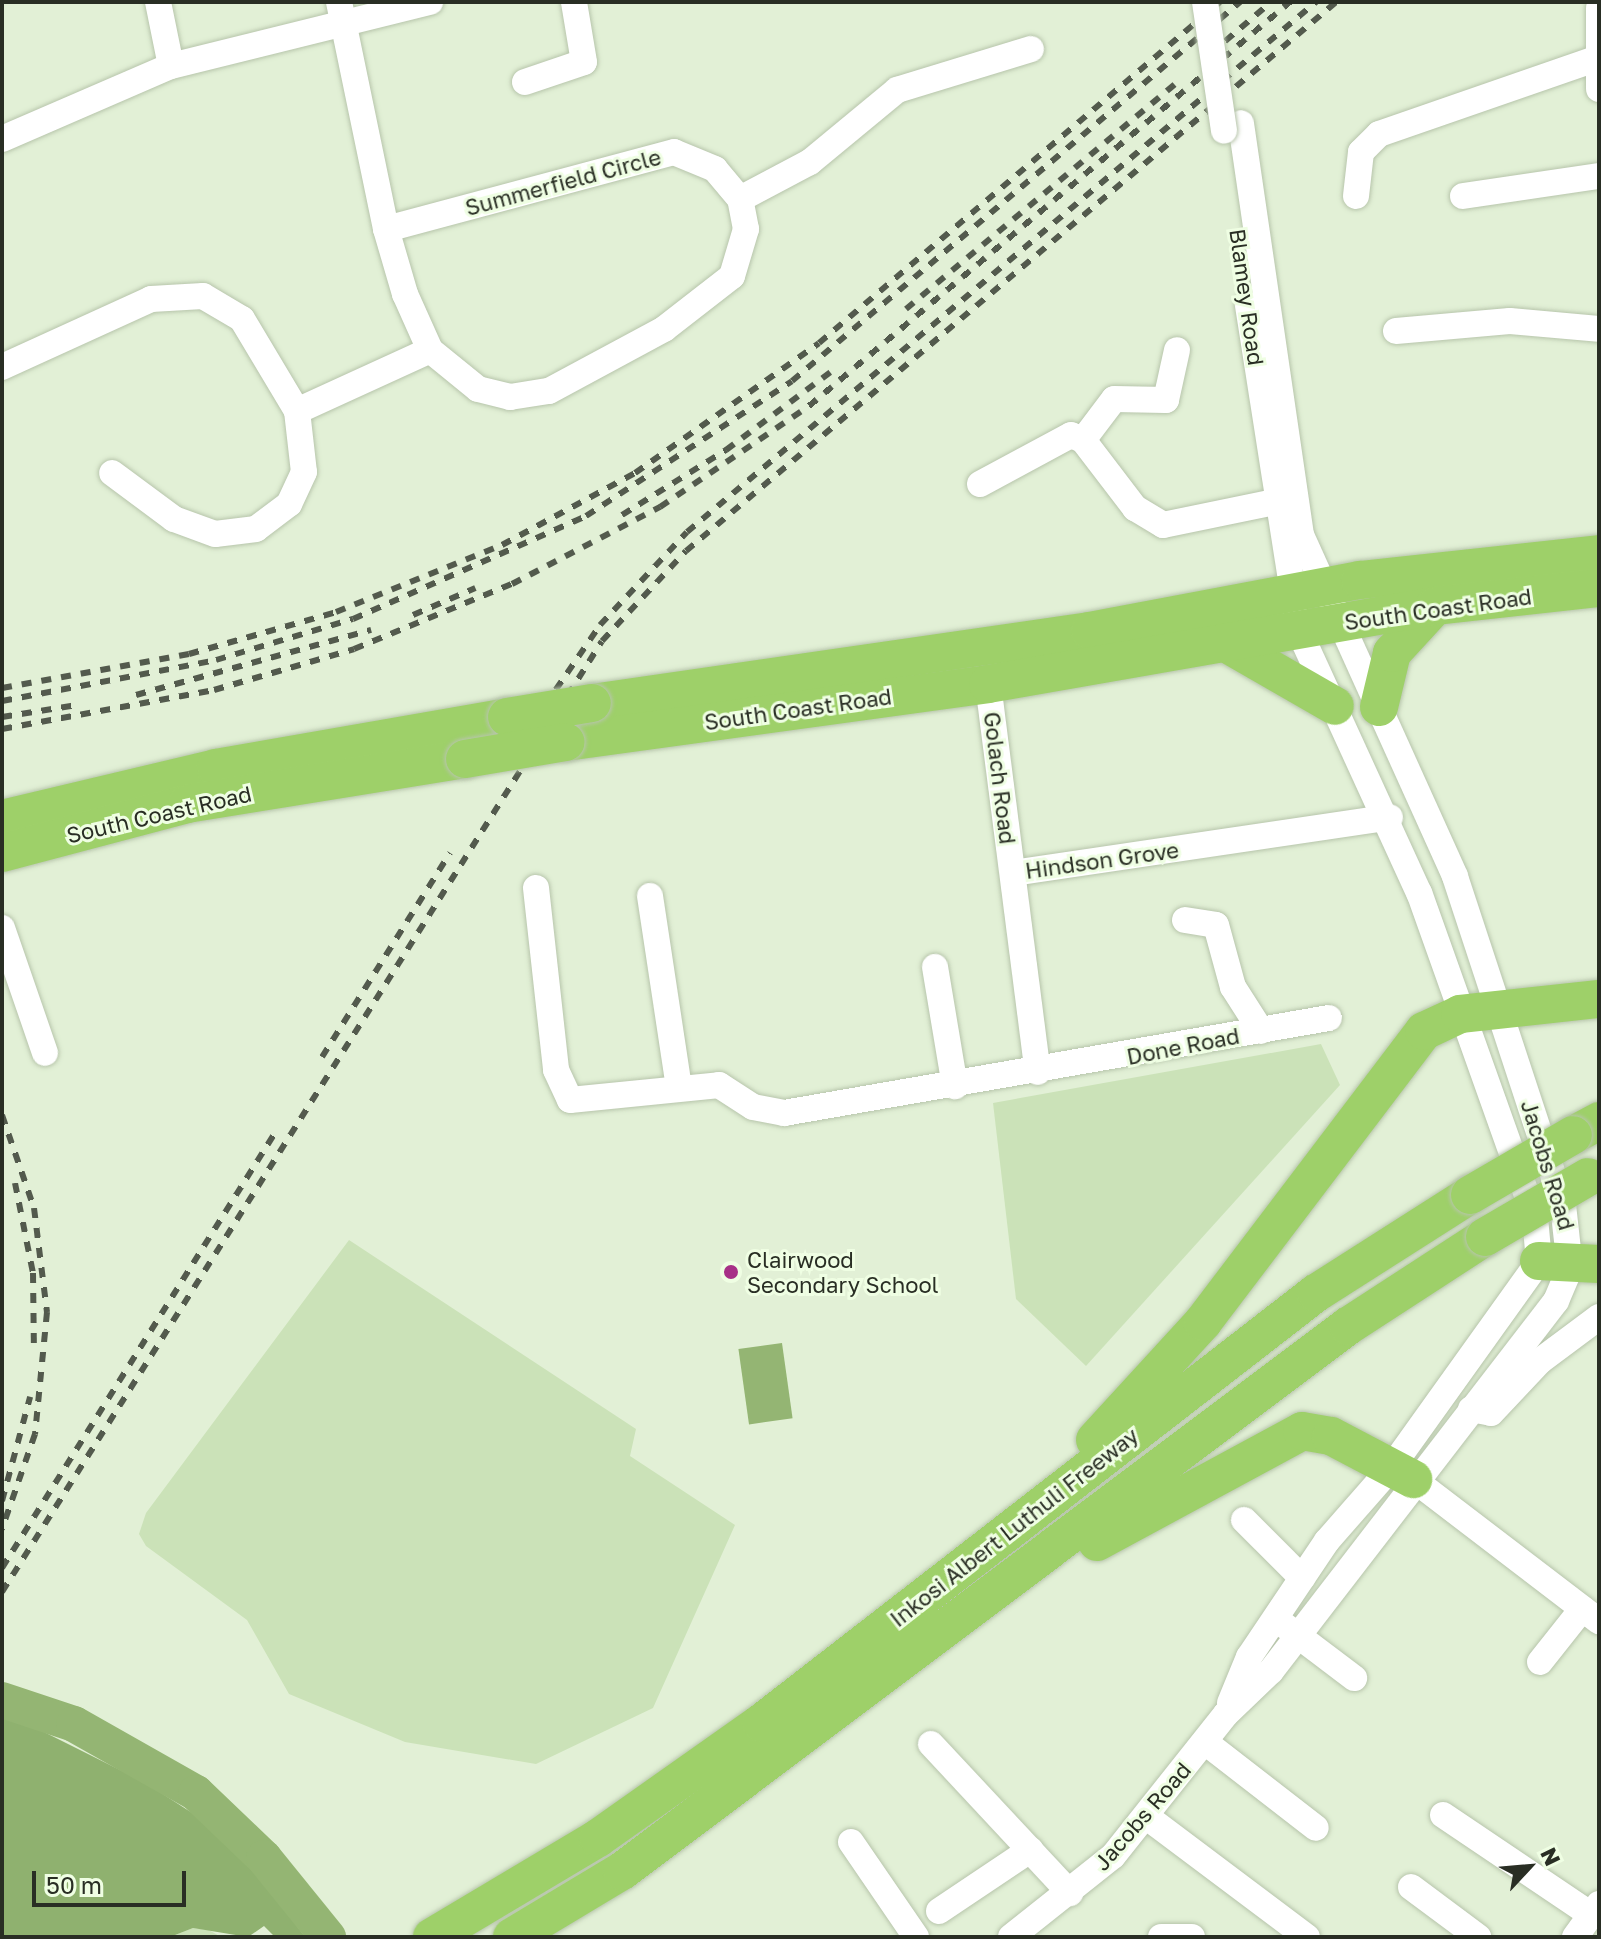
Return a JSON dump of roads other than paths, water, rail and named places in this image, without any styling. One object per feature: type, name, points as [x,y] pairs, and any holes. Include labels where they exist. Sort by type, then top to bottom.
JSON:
[{"type":"highway","name":"South Coast Road","points":[[2,819],[216,768],[507,717],[1090,631],[1305,589],[1599,554]]},
{"type":"highway","name":"South Coast Road","points":[[2,853],[187,804],[566,742],[988,684],[1229,645],[1435,606],[1599,588]]},
{"type":"highway","points":[[1379,707],[1392,653],[1435,606]]},
{"type":"highway","points":[[1229,645],[1335,706]]},
{"type":"highway","points":[[1033,1508],[1203,1322],[1424,1031],[1460,1014],[1599,999]]},
{"type":"highway","name":"Inkosi Albert Luthuli Freeway","points":[[432,1937],[598,1838],[761,1723],[1033,1508],[1316,1293],[1470,1195],[1586,1128]]},
{"type":"highway","name":"Inkosi Albert Luthuli Freeway","points":[[512,1937],[622,1871],[1348,1326],[1485,1237],[1594,1174]]},
{"type":"highway","points":[[942,1633],[1272,1442],[1318,1430],[1402,1474]]},
{"type":"street","points":[[158,2],[171,66]]},
{"type":"street","points":[[2,139],[171,66],[341,12],[430,2]]},
{"type":"street","points":[[525,82],[584,62],[574,2]]},
{"type":"street","name":"Blamey Road","points":[[1205,2],[1232,127],[1305,589]]},
{"type":"street","name":"Blamey Road","points":[[1221,2],[1232,127],[1275,502],[1305,589]]},
{"type":"street","points":[[1599,8],[1595,59],[1599,89]]},
{"type":"street","points":[[341,12],[386,229],[430,350],[493,394],[531,396],[568,383],[664,329],[732,276],[746,245],[740,199],[810,162],[897,90],[1031,49]]},
{"type":"street","points":[[1356,196],[1361,152],[1379,134],[1595,59]]},
{"type":"street","name":"Summerfield Circle","points":[[386,229],[674,152],[697,156],[740,199]]},
{"type":"street","points":[[1463,196],[1599,176]]},
{"type":"street","points":[[2,367],[125,306],[203,296],[227,305],[254,332],[297,411],[306,447],[300,489],[256,529],[195,530],[112,473]]},
{"type":"street","points":[[1396,331],[1510,321],[1599,329]]},
{"type":"street","points":[[297,411],[430,350]]},
{"type":"street","points":[[1083,440],[1114,399],[1166,400],[1177,350]]},
{"type":"street","points":[[980,484],[1064,435],[1083,440],[1104,475],[1163,525],[1275,502]]},
{"type":"street","name":"Jacobs Road","points":[[1226,1714],[1249,1657],[1302,1578],[1402,1474],[1471,1409],[1501,1388],[1556,1301],[1569,1264],[1563,1205],[1433,817],[1337,623],[1305,589]]},
{"type":"street","name":"Jacobs Road","points":[[1305,589],[1299,631],[1390,817],[1535,1218],[1569,1264]]},
{"type":"street","name":"Golach Road","points":[[988,684],[1013,873]]},
{"type":"street","name":"Hindson Grove","points":[[1038,1072],[1013,873],[1390,817]]},
{"type":"street","name":"Done Road","points":[[536,888],[561,1095],[579,1101],[719,1085],[770,1114],[1038,1072],[1329,1018]]},
{"type":"street","points":[[650,896],[679,1088]]},
{"type":"street","points":[[1185,920],[1212,920],[1233,987],[1261,1031]]},
{"type":"street","points":[[2,928],[45,1053]]},
{"type":"street","points":[[935,967],[955,1086]]},
{"type":"street","name":"Jacobs Road","points":[[1017,1936],[1070,1893],[1147,1817],[1226,1714],[1297,1636],[1402,1474],[1569,1264]]},
{"type":"street","points":[[1501,1388],[1599,1317]]},
{"type":"street","points":[[1402,1474],[1590,1615],[1540,1662]]},
{"type":"street","points":[[1244,1520],[1302,1578]]},
{"type":"street","points":[[1275,1618],[1354,1678]]},
{"type":"street","points":[[1205,1742],[1316,1828]]},
{"type":"street","points":[[931,1744],[1070,1893]]},
{"type":"street","points":[[1443,1815],[1595,1910],[1575,1937]]},
{"type":"street","points":[[1147,1817],[1307,1937]]},
{"type":"street","points":[[851,1842],[916,1937]]},
{"type":"street","points":[[939,1911],[1030,1850]]},
{"type":"street","points":[[1411,1887],[1478,1937]]},
{"type":"street","points":[[1161,1937],[1192,1937]]},
{"type":"waterway","points":[[2,1700],[74,1724],[196,1793],[264,1858],[328,1937]]},
{"type":"railway","points":[[2,688],[189,654],[336,612],[502,545],[635,473],[819,343],[1220,2]]},
{"type":"railway","points":[[2,701],[216,660],[353,619],[586,516],[792,381],[1240,2]]},
{"type":"railway","points":[[1210,54],[1271,2]]},
{"type":"railway","points":[[2,729],[214,690],[354,649],[512,584],[660,507],[809,406],[1290,2]]},
{"type":"railway","points":[[522,739],[600,625],[687,532],[1316,2]]},
{"type":"railway","points":[[2,1592],[602,641],[686,551],[1336,2]]},
{"type":"railway","points":[[906,309],[1182,78]]},
{"type":"railway","points":[[622,515],[726,450],[836,368]]},
{"type":"railway","points":[[413,615],[475,588]]},
{"type":"railway","points":[[136,695],[371,630]]},
{"type":"railway","points":[[2,717],[77,705]]},
{"type":"railway","points":[[322,1057],[450,853]]},
{"type":"railway","points":[[2,1115],[34,1208],[47,1312],[35,1434],[2,1529]]},
{"type":"railway","points":[[2,1568],[278,1128]]},
{"type":"railway","points":[[15,1183],[33,1273],[34,1353]]},
{"type":"railway","points":[[2,1501],[30,1397]]},
{"type":"place","name":"Clairwood Secondary School","points":[[731,1272]]}]
